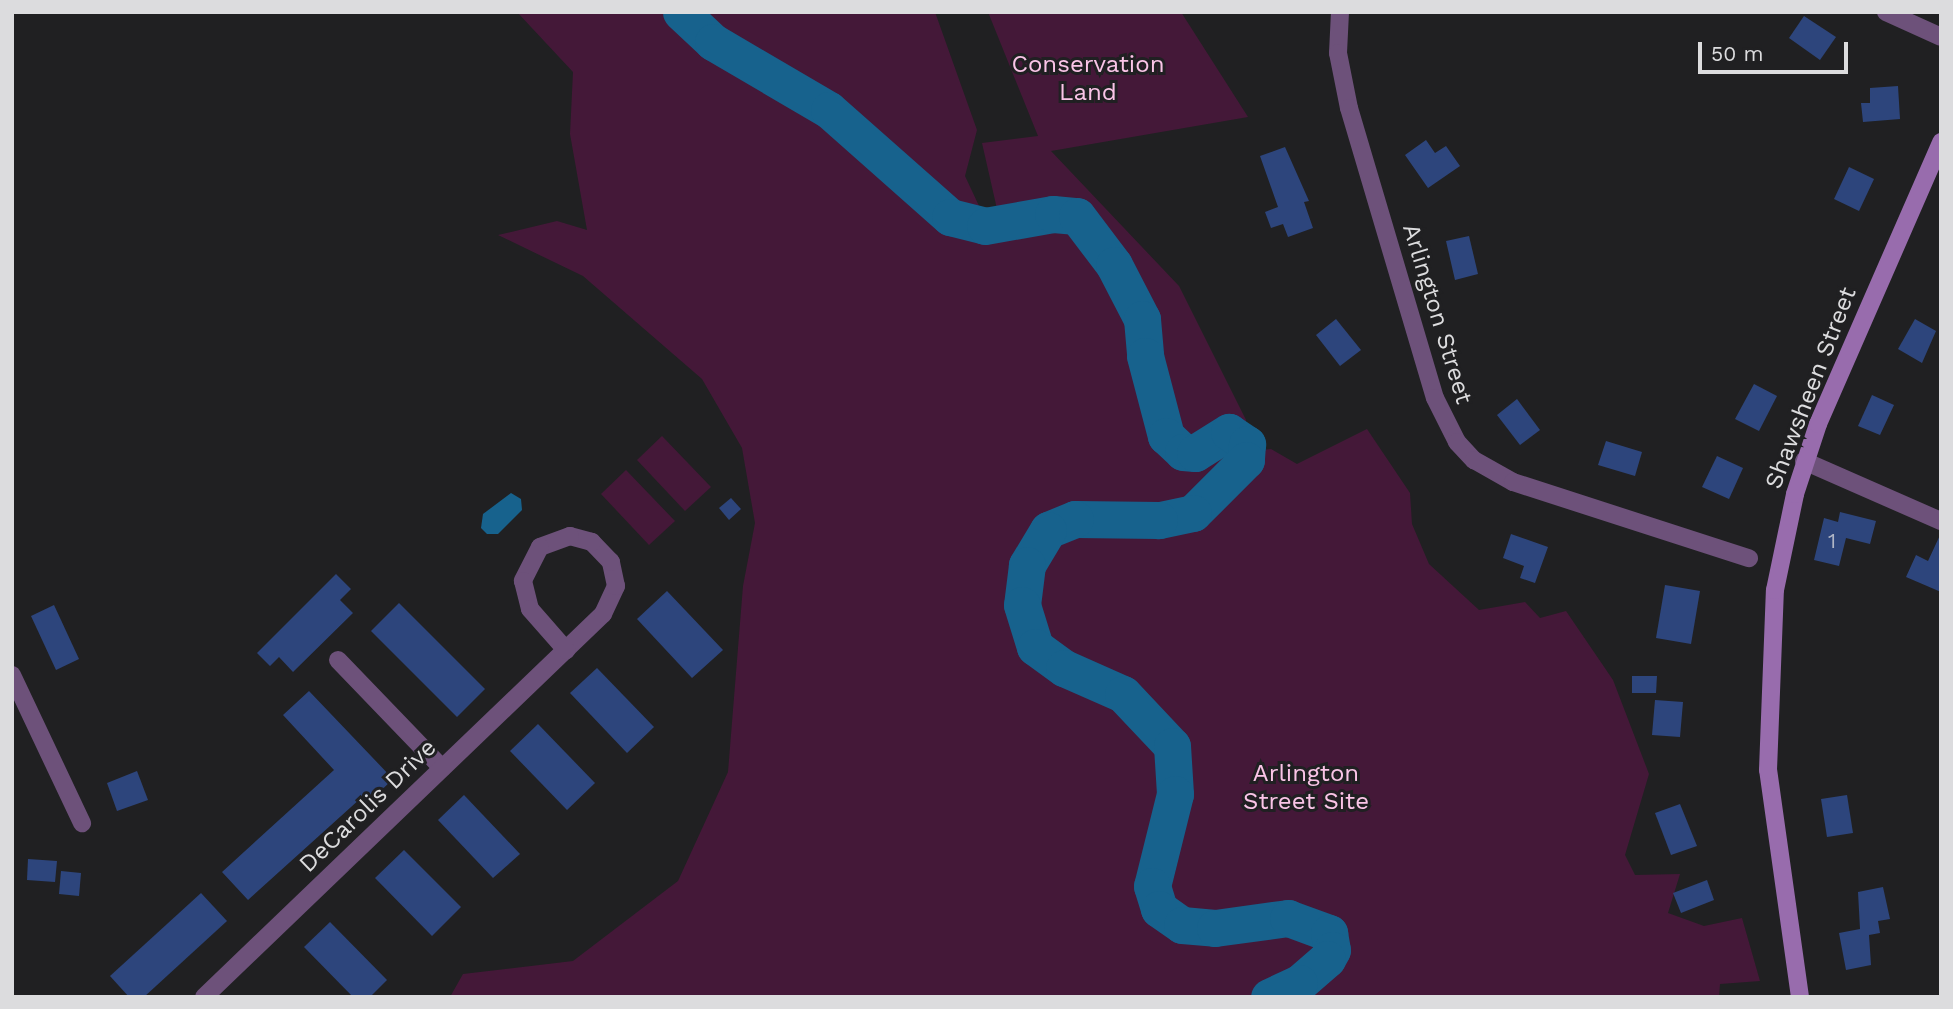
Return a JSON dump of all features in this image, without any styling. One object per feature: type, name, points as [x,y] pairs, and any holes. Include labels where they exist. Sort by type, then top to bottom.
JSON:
[{"type":"main road","name":"Shawsheen Street","points":[[1800,997],[1768,770],[1769,656],[1775,590],[1804,461],[1851,341],[1941,142]]},
{"type":"street","name":"Arlington Street","points":[[1340,12],[1338,53],[1349,108],[1435,398],[1457,442],[1474,460],[1513,482],[1749,558]]},
{"type":"street","points":[[1886,12],[1941,37]]},
{"type":"street","points":[[1804,461],[1941,521]]},
{"type":"street","name":"DeCarolis Drive","points":[[204,997],[442,768],[566,650],[603,614],[615,586],[605,553],[592,542],[570,536],[540,547],[523,581],[530,609],[566,650]]},
{"type":"street","points":[[338,660],[442,768]]},
{"type":"street","points":[[12,675],[82,823]]},
{"type":"green space","points":[[517,12],[935,12],[977,130],[965,176],[980,208],[997,209],[982,143],[1038,136],[988,12],[1181,12],[1248,117],[1051,151],[1179,286],[1246,420],[1246,452],[1271,449],[1297,464],[1367,429],[1410,493],[1412,524],[1429,564],[1479,610],[1525,602],[1540,618],[1566,611],[1613,680],[1649,774],[1625,855],[1635,875],[1680,874],[1668,913],[1704,926],[1742,918],[1760,981],[1720,984],[1719,997],[450,997],[463,974],[573,961],[678,881],[728,772],[743,586],[755,523],[742,448],[702,379],[583,276],[498,235],[557,221],[587,230],[570,134],[573,72]]},
{"type":"green space","points":[[662,436],[711,487],[685,511],[637,460]]},
{"type":"green space","points":[[626,470],[675,521],[649,545],[601,494]]},
{"type":"water","points":[[511,493],[521,499],[522,510],[498,534],[487,534],[481,528],[483,514]]},
{"type":"building","points":[[1804,16],[1836,37],[1820,60],[1789,38]]},
{"type":"building","points":[[1898,86],[1900,119],[1863,122],[1861,103],[1870,103],[1870,88]]},
{"type":"building","points":[[1426,140],[1435,153],[1446,146],[1460,166],[1428,188],[1405,155]]},
{"type":"building","points":[[1285,147],[1309,201],[1304,202],[1313,228],[1288,237],[1283,224],[1271,228],[1265,212],[1278,207],[1260,156]]},
{"type":"building","points":[[1849,167],[1874,179],[1859,211],[1834,199]]},
{"type":"building","points":[[1469,236],[1478,274],[1455,280],[1446,241]]},
{"type":"building","points":[[1336,319],[1361,350],[1340,366],[1316,335]]},
{"type":"building","points":[[1915,319],[1936,331],[1922,363],[1898,349]]},
{"type":"building","points":[[1754,384],[1777,396],[1759,431],[1735,419]]},
{"type":"building","points":[[1872,395],[1894,405],[1880,435],[1858,426]]},
{"type":"building","points":[[1517,399],[1540,430],[1520,445],[1497,415]]},
{"type":"building","points":[[1606,441],[1642,452],[1635,476],[1598,465]]},
{"type":"building","points":[[1717,456],[1743,468],[1729,499],[1702,487]]},
{"type":"building","points":[[731,498],[741,509],[729,520],[719,508]]},
{"type":"building","points":[[1840,512],[1876,521],[1870,544],[1846,538],[1839,566],[1814,560],[1824,518],[1838,522]]},
{"type":"building","points":[[1941,533],[1941,592],[1906,577],[1916,555],[1928,561]]},
{"type":"building","points":[[1511,534],[1548,547],[1535,583],[1520,578],[1524,566],[1503,558]]},
{"type":"building","points":[[336,574],[351,589],[340,600],[353,613],[293,672],[279,657],[270,666],[257,653]]},
{"type":"building","points":[[1665,585],[1700,591],[1691,644],[1656,638]]},
{"type":"building","points":[[667,591],[723,650],[692,678],[637,619]]},
{"type":"building","points":[[399,603],[485,689],[457,717],[371,631]]},
{"type":"building","points":[[54,605],[79,659],[56,670],[31,616]]},
{"type":"building","points":[[597,668],[654,727],[627,753],[570,693]]},
{"type":"building","points":[[1632,676],[1657,676],[1656,693],[1632,693]]},
{"type":"building","points":[[309,691],[393,779],[367,804],[361,798],[248,900],[222,872],[334,770],[283,715]]},
{"type":"building","points":[[1655,700],[1683,702],[1680,737],[1652,735]]},
{"type":"building","points":[[538,724],[595,783],[567,810],[510,751]]},
{"type":"building","points":[[137,771],[148,800],[117,811],[107,783]]},
{"type":"building","points":[[464,795],[520,854],[493,878],[438,820]]},
{"type":"building","points":[[1847,795],[1853,833],[1827,837],[1821,799]]},
{"type":"building","points":[[1680,804],[1697,846],[1671,855],[1655,813]]},
{"type":"building","points":[[404,850],[461,907],[432,936],[375,878]]},
{"type":"building","points":[[28,859],[57,861],[55,882],[27,880]]},
{"type":"building","points":[[61,871],[81,873],[79,896],[59,894]]},
{"type":"building","points":[[1707,880],[1714,900],[1681,913],[1673,893]]},
{"type":"building","points":[[1883,887],[1890,919],[1878,921],[1880,933],[1869,935],[1871,965],[1846,970],[1839,933],[1860,929],[1858,892]]},
{"type":"building","points":[[201,893],[227,921],[144,997],[129,997],[110,976]]},
{"type":"building","points":[[330,922],[387,980],[370,997],[353,997],[304,947]]},
{"type":"waterway","points":[[681,12],[713,42],[829,110],[950,217],[985,226],[1053,214],[1077,216],[1114,265],[1142,319],[1145,356],[1166,436],[1183,452],[1195,453],[1229,432],[1247,444],[1246,460],[1193,513],[1159,520],[1075,519],[1048,530],[1027,565],[1022,605],[1035,647],[1064,668],[1123,694],[1172,746],[1175,794],[1152,886],[1159,909],[1182,925],[1215,928],[1288,918],[1329,933],[1332,950],[1327,959],[1299,983],[1269,997]]},
{"type":"park label","name":"Conservation Land","points":[[1088,79]]},
{"type":"park label","name":"Arlington Street Site","points":[[1306,788]]}]
